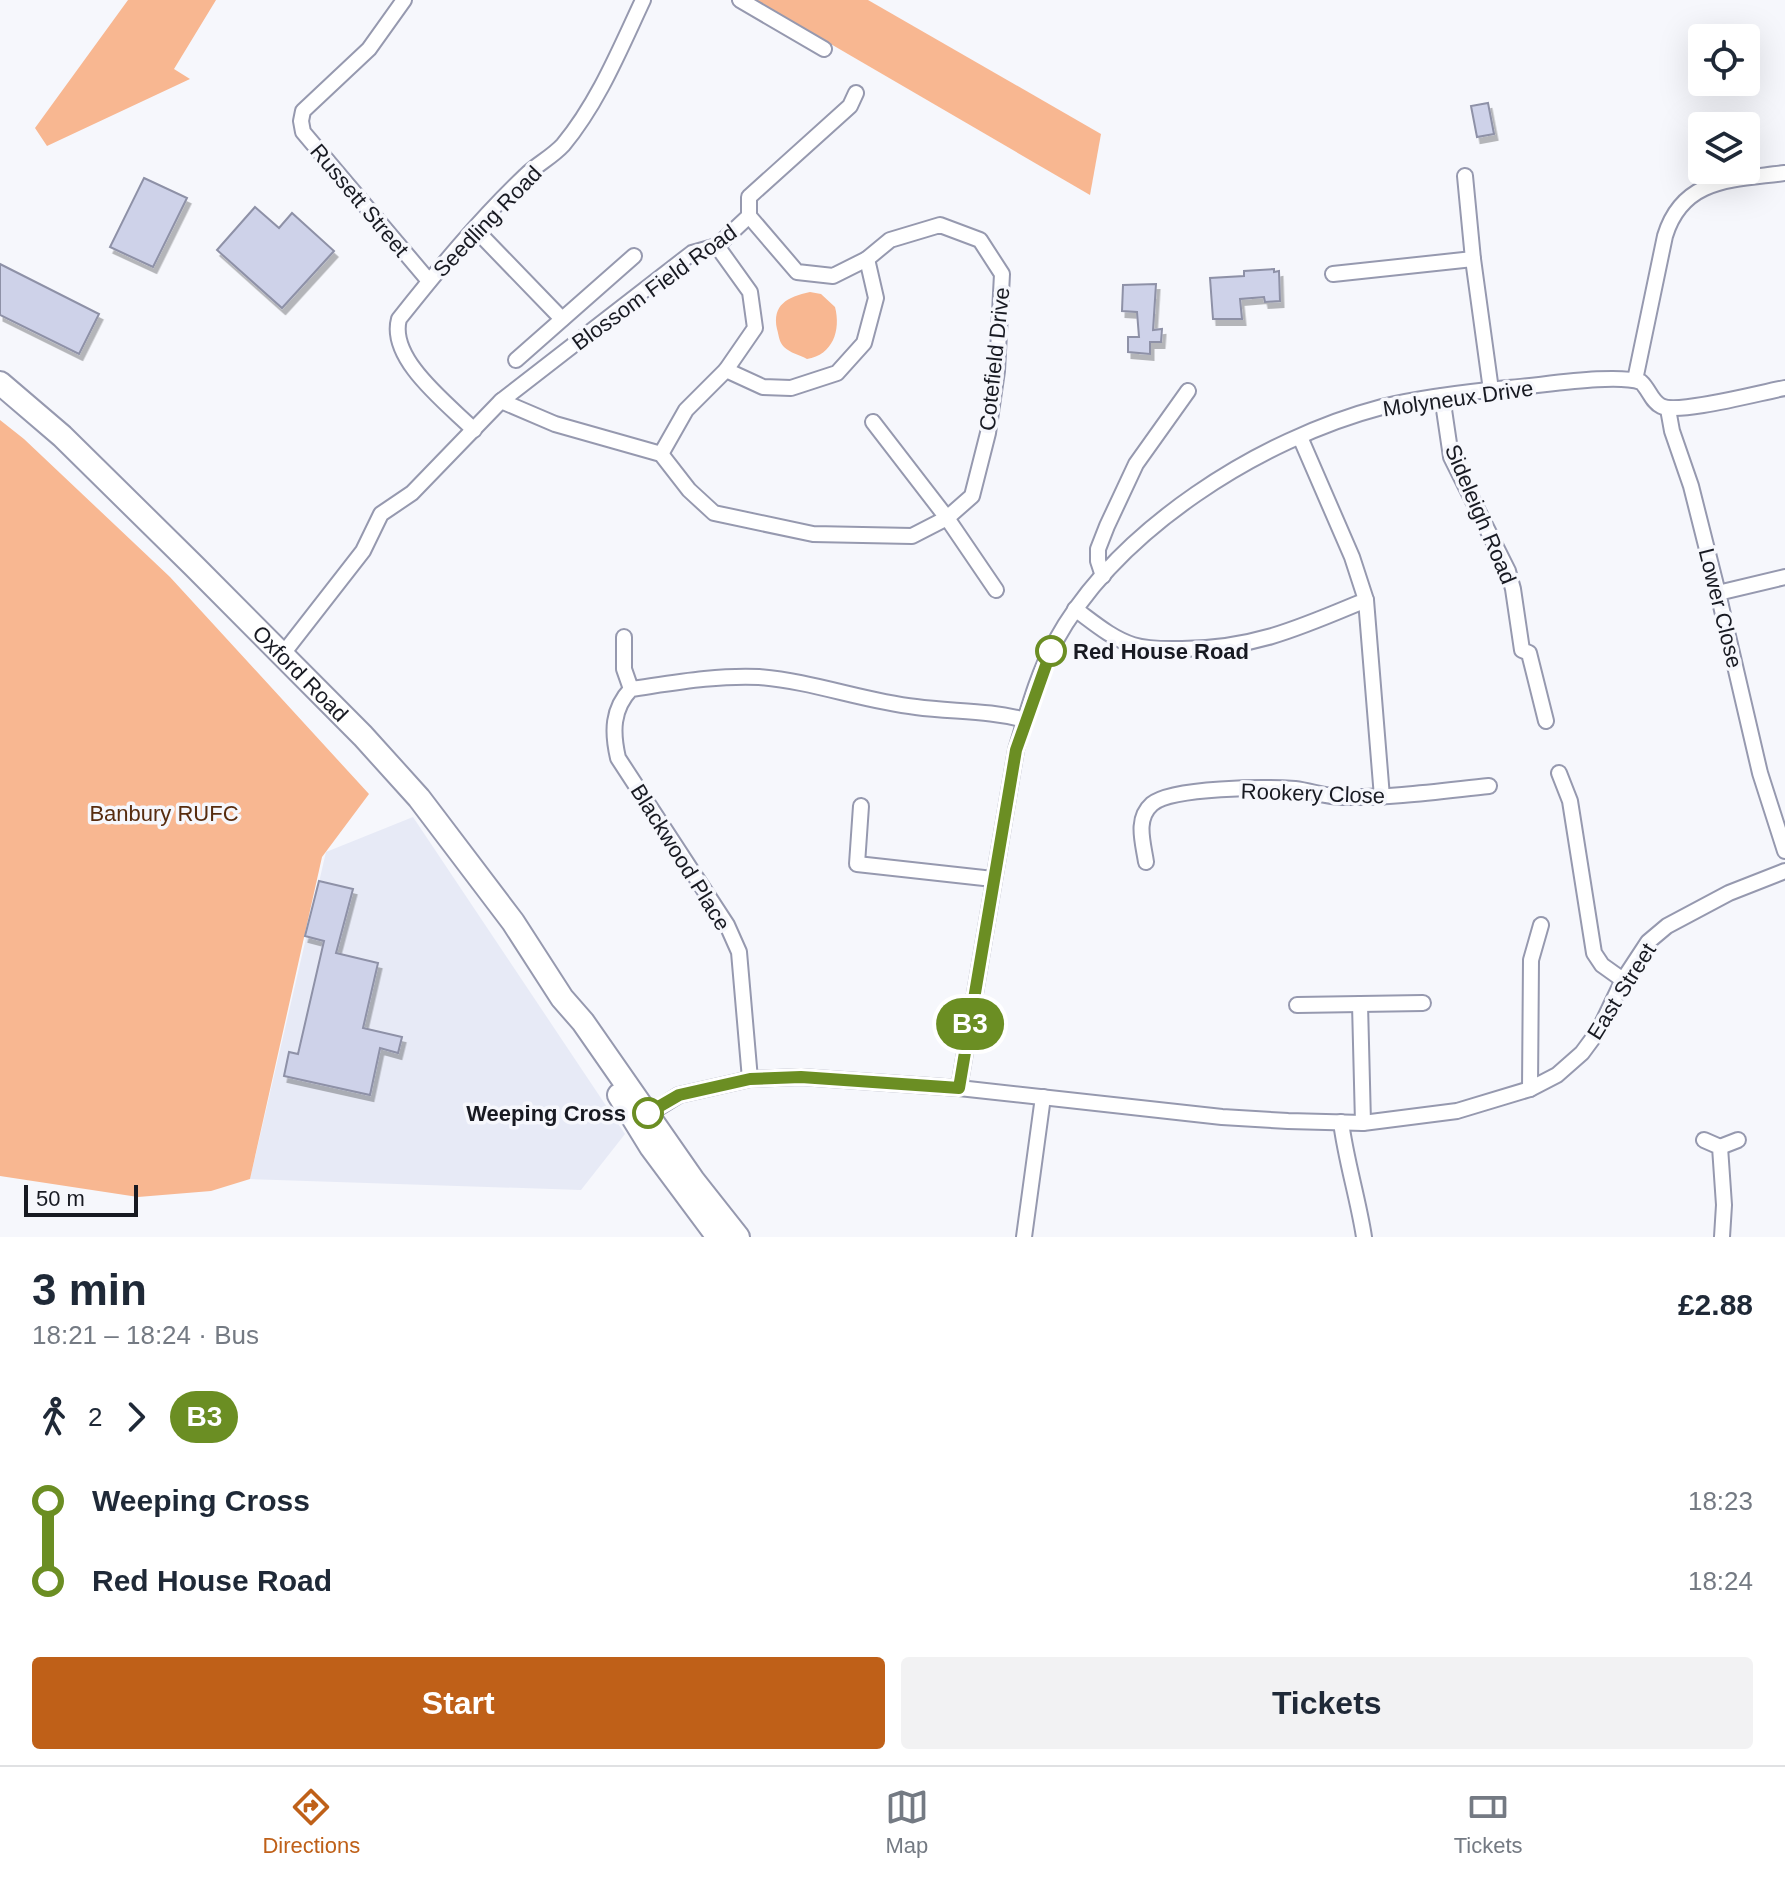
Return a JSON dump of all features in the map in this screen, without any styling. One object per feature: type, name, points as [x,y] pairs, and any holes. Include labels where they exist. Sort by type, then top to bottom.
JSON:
[{"type":"main road","name":"Oxford Road","points":[[0,383],[62,436],[363,736],[419,798],[513,922],[562,998],[572,1028],[738,1237]]},
{"type":"main road","name":"Oxford Road","points":[[641,1118],[718,1237]]},
{"type":"street","points":[[385,0],[401,4]]},
{"type":"street","name":"Seedling Road","points":[[474,430],[411,366],[398,344],[396,331],[399,319],[429,281],[526,174],[560,148],[571,134],[602,84],[643,0]]},
{"type":"street","points":[[740,0],[824,49]]},
{"type":"street","name":"Russett Street","points":[[401,4],[369,49],[303,111],[301,121],[303,132],[429,281]]},
{"type":"street","name":"Blossom Field Road","points":[[501,401],[692,253],[717,246],[749,216],[749,197],[850,106],[856,93]]},
{"type":"street","points":[[1785,173],[1705,187],[1679,206],[1670,219],[1665,236],[1635,380],[1646,386],[1655,402],[1668,409],[1785,388]]},
{"type":"street","points":[[1465,176],[1491,390]]},
{"type":"street","name":"Cotefield Drive","points":[[661,454],[689,490],[714,513],[813,534],[912,536],[947,518],[972,496],[988,433],[997,371],[1002,274],[980,240],[940,225],[890,240],[867,259],[833,276],[797,272],[749,216]]},
{"type":"street","points":[[475,229],[562,319]]},
{"type":"street","points":[[282,655],[363,551],[381,514],[412,493],[501,401],[555,424],[661,454],[686,410],[726,370],[755,328],[750,292],[717,246]]},
{"type":"street","points":[[516,360],[634,256]]},
{"type":"street","points":[[726,370],[763,387],[791,388],[837,373],[864,343],[876,298],[867,259]]},
{"type":"street","points":[[1333,274],[1473,259]]},
{"type":"street","name":"Molyneux Drive","points":[[959,1088],[1016,750],[1054,644],[1075,609],[1103,576],[1143,536],[1187,500],[1245,464],[1300,437],[1383,407],[1442,396],[1617,379],[1635,380]]},
{"type":"street","points":[[1103,576],[1098,549],[1107,526],[1136,464],[1188,391]]},
{"type":"street","name":"Sideleigh Road","points":[[1442,396],[1451,457],[1508,571],[1522,650],[1529,653],[1546,721]]},
{"type":"street","name":"Lower Close","points":[[1668,409],[1718,593],[1760,773],[1785,851]]},
{"type":"street","points":[[873,422],[947,518],[996,590]]},
{"type":"street","points":[[1300,437],[1352,557],[1366,600],[1382,797]]},
{"type":"street","points":[[1718,593],[1785,577]]},
{"type":"street","points":[[1075,609],[1112,636],[1133,645],[1155,649],[1190,649],[1269,639],[1366,600]]},
{"type":"street","points":[[624,637],[624,669],[631,689],[715,677],[760,677],[916,707],[988,713],[1025,720]]},
{"type":"street","name":"Blackwood Place","points":[[631,689],[622,698],[615,718],[614,740],[618,758],[727,925],[739,952],[750,1079]]},
{"type":"street","points":[[1559,773],[1570,801],[1594,953],[1602,965],[1623,980]]},
{"type":"street","name":"Rookery Close","points":[[1146,862],[1141,823],[1145,812],[1164,796],[1258,788],[1297,789],[1340,797],[1382,797],[1489,786]]},
{"type":"street","points":[[861,806],[857,864],[993,879]]},
{"type":"street","name":"East Street","points":[[1363,1123],[1457,1111],[1530,1089],[1557,1075],[1582,1053],[1599,1030],[1623,980],[1648,942],[1667,926],[1729,893],[1785,871]]},
{"type":"street","points":[[1530,1089],[1531,960],[1541,925]]},
{"type":"street","points":[[1297,1005],[1423,1003]]},
{"type":"street","points":[[641,1118],[679,1095],[750,1079],[801,1077],[959,1088],[1222,1117],[1363,1123],[1360,1004]]},
{"type":"street","points":[[1024,1237],[1043,1097]]},
{"type":"street","points":[[1341,1122],[1364,1237]]},
{"type":"street","points":[[1704,1140],[1720,1147],[1738,1140]]},
{"type":"street","points":[[1720,1147],[1724,1205],[1722,1237]]},
{"type":"shaded area","points":[[413,817],[625,1134],[581,1190],[250,1179],[326,852]]},
{"type":"green space","points":[[128,0],[216,0],[174,69],[190,79],[47,146],[35,128]]},
{"type":"green space","points":[[755,0],[868,0],[1101,134],[1090,195]]},
{"type":"green space","points":[[810,292],[821,294],[835,307],[837,324],[829,347],[816,357],[807,359],[782,345],[776,321],[783,303]]},
{"type":"green space","name":"Banbury RUFC","points":[[0,420],[170,577],[369,794],[322,857],[250,1179],[211,1191],[138,1197],[0,1176]]},
{"type":"building","points":[[1488,103],[1494,134],[1477,137],[1471,106]]},
{"type":"building","points":[[144,178],[187,198],[153,267],[110,247]]},
{"type":"building","points":[[255,207],[279,228],[292,213],[334,251],[282,308],[217,250]]},
{"type":"building","points":[[0,264],[99,314],[79,354],[0,315]]},
{"type":"building","points":[[1274,269],[1274,272],[1279,271],[1280,301],[1265,302],[1264,297],[1240,299],[1242,319],[1213,319],[1210,278],[1244,276],[1244,271]]},
{"type":"building","points":[[1156,284],[1153,330],[1162,329],[1161,342],[1150,342],[1150,354],[1128,352],[1128,337],[1139,337],[1137,312],[1122,311],[1123,285]]},
{"type":"building","points":[[319,881],[353,889],[336,953],[378,963],[363,1028],[402,1037],[398,1053],[380,1048],[370,1095],[284,1076],[289,1052],[298,1054],[324,941],[305,936]]},
{"type":"bus line","name":"B3","points":[[648,1113],[679,1095],[750,1079],[801,1077],[959,1088],[1016,750],[1051,651]]},
{"type":"place","name":"Red House Road","points":[[1051,651]]},
{"type":"place","name":"Weeping Cross","points":[[648,1113]]}]
